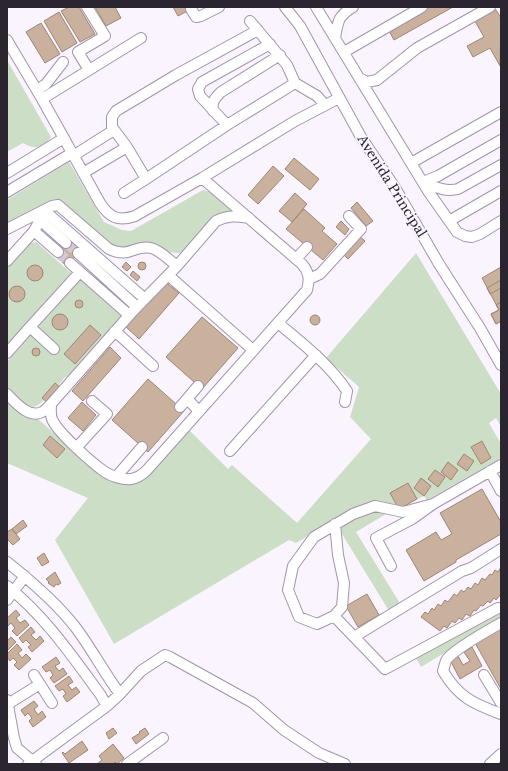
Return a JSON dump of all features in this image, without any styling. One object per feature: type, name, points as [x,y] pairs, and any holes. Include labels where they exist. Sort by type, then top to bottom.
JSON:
[{"type":"street","points":[[87,7],[104,36],[78,52],[89,70]]},
{"type":"street","points":[[191,9],[196,17],[218,7]]},
{"type":"street","name":"Avenida Principal","points":[[285,7],[300,26],[361,137],[394,186],[439,264],[480,328],[501,365]]},
{"type":"street","points":[[316,7],[411,163],[457,232],[465,236],[472,237],[480,234],[501,221]]},
{"type":"street","points":[[335,38],[338,21],[344,12],[354,7]]},
{"type":"street","points":[[344,52],[422,7]]},
{"type":"street","points":[[360,78],[368,82],[377,80],[417,48],[490,7]]},
{"type":"street","points":[[250,21],[288,64],[296,83],[317,96],[325,105]]},
{"type":"street","points":[[146,179],[127,147],[112,127],[112,116],[116,111],[176,75],[258,30]]},
{"type":"street","points":[[42,99],[141,38]]},
{"type":"street","points":[[7,40],[105,210],[117,218],[123,219],[135,216],[202,178],[295,121],[339,98]]},
{"type":"street","points":[[227,125],[200,96],[198,89],[202,82],[270,44]]},
{"type":"street","points":[[213,111],[212,104],[214,98],[221,92],[280,56]]},
{"type":"street","points":[[37,90],[46,84],[63,62]]},
{"type":"street","points":[[124,193],[227,125],[296,83]]},
{"type":"street","points":[[411,163],[501,112]]},
{"type":"street","points":[[7,192],[114,130]]},
{"type":"street","points":[[7,173],[64,138]]},
{"type":"street","points":[[423,182],[438,176],[501,140]]},
{"type":"street","points":[[83,173],[127,147]]},
{"type":"street","points":[[423,182],[441,190],[458,190],[501,165]]},
{"type":"street","points":[[51,404],[52,420],[58,428],[106,472],[116,477],[132,479],[140,476],[147,470],[307,290],[309,279],[306,270],[296,259],[202,178]]},
{"type":"street","points":[[449,221],[501,191]]},
{"type":"street","points":[[7,261],[52,206],[58,205],[109,249],[117,253],[130,252],[142,248],[153,248],[177,266]]},
{"type":"street","points":[[7,394],[27,412],[34,414],[42,413],[133,311],[177,266],[216,221],[224,217],[234,216],[249,218]]},
{"type":"street","points":[[309,279],[320,274],[361,229],[350,216]]},
{"type":"street","points":[[39,222],[62,248]]},
{"type":"street","points":[[7,229],[39,222],[145,299]]},
{"type":"street","points":[[296,259],[307,246]]},
{"type":"street","points":[[74,258],[133,311],[80,272],[74,258]]},
{"type":"street","points":[[7,353],[80,272]]},
{"type":"street","points":[[168,275],[253,350]]},
{"type":"street","points":[[278,323],[323,362],[347,391],[345,402]]},
{"type":"street","points":[[30,327],[54,349]]},
{"type":"street","points":[[115,332],[153,366]]},
{"type":"street","points":[[230,451],[316,355]]},
{"type":"street","points":[[180,408],[198,386]]},
{"type":"street","points":[[187,400],[199,411]]},
{"type":"street","points":[[77,447],[107,414],[92,401]]},
{"type":"street","points":[[116,477],[142,447]]},
{"type":"street","points":[[391,566],[376,538],[412,519],[433,504],[501,465]]},
{"type":"street","points":[[490,471],[501,491]]},
{"type":"street","points":[[335,524],[338,555],[344,583],[342,607],[334,616],[316,624],[299,617],[288,590],[293,566],[314,537],[335,524],[353,514],[375,506],[403,512],[433,504]]},
{"type":"street","points":[[354,636],[501,549]]},
{"type":"street","points":[[7,562],[25,576],[75,626],[120,694]]},
{"type":"street","points":[[7,600],[10,589],[25,576]]},
{"type":"street","points":[[10,589],[36,611],[100,694],[107,706]]},
{"type":"street","points":[[334,616],[385,669],[498,608]]},
{"type":"street","points":[[501,623],[454,653],[446,660],[444,671],[451,684],[461,694],[480,706],[501,714]]},
{"type":"street","points":[[40,684],[8,702],[17,748],[33,763],[107,706],[141,671],[165,655],[170,656],[253,704],[284,730],[320,753],[345,764]]},
{"type":"street","points":[[34,675],[52,703]]},
{"type":"street","points":[[484,675],[501,703]]},
{"type":"street","points":[[100,694],[114,685]]},
{"type":"street","points":[[127,764],[163,738]]},
{"type":"street","points":[[490,764],[501,754]]},
{"type":"green space","points":[[7,60],[51,137],[42,146],[32,147],[23,143],[7,152]]},
{"type":"green space","points":[[69,162],[104,222],[122,230],[131,231],[203,190],[216,196],[235,211],[227,211],[219,215],[184,251],[179,253],[122,249],[110,244],[60,201],[54,199],[7,223],[7,200]]},
{"type":"green space","points":[[36,242],[71,273],[7,345],[7,269],[30,243]]},
{"type":"green space","points":[[416,253],[501,394],[501,427],[496,418],[489,423],[501,444],[501,458],[427,500],[424,496],[399,509],[396,504],[363,504],[296,543],[289,540],[114,644],[55,540],[88,498],[7,463],[7,400],[25,416],[38,419],[103,476],[133,483],[189,430],[228,469],[232,465],[297,523],[371,439],[350,417],[359,387],[326,358]]},
{"type":"green space","points":[[83,280],[121,311],[121,318],[71,375],[65,377],[58,386],[55,383],[42,398],[44,400],[39,405],[34,407],[24,405],[7,389],[7,362],[79,281]]},
{"type":"green space","points":[[380,511],[386,514],[356,532],[401,605],[389,611],[339,529],[364,513]]},
{"type":"green space","points":[[501,612],[501,619],[421,667],[415,656]]},
{"type":"building","points":[[69,7],[79,7],[95,34],[80,42],[61,11]]},
{"type":"building","points":[[95,7],[115,7],[121,18],[106,26]]},
{"type":"building","points":[[173,7],[195,7],[178,16]]},
{"type":"building","points":[[426,7],[453,7],[394,40],[388,29]]},
{"type":"building","points":[[496,10],[501,18],[500,66],[490,48],[473,57],[467,46],[484,37],[475,21]]},
{"type":"building","points":[[59,12],[77,43],[62,52],[44,21]]},
{"type":"building","points":[[41,23],[60,54],[45,63],[26,32]]},
{"type":"building","points":[[294,158],[319,179],[310,190],[285,169]]},
{"type":"building","points":[[273,166],[284,176],[258,204],[248,195]]},
{"type":"building","points":[[295,193],[307,204],[292,222],[279,211]]},
{"type":"building","points":[[357,202],[373,221],[366,226],[351,208]]},
{"type":"building","points":[[304,209],[325,228],[322,231],[337,244],[323,260],[286,229]]},
{"type":"building","points":[[341,221],[349,229],[345,235],[336,227]]},
{"type":"building","points":[[359,236],[365,241],[348,259],[342,253]]},
{"type":"building","points":[[68,241],[80,251],[67,266],[55,256]]},
{"type":"building","points":[[126,262],[131,267],[127,271],[122,267]]},
{"type":"building","points":[[140,262],[144,262],[146,266],[144,270],[140,270],[138,268],[138,264]]},
{"type":"building","points":[[32,265],[38,265],[43,270],[41,279],[38,281],[32,281],[27,276],[27,270]]},
{"type":"building","points":[[501,267],[501,321],[496,324],[491,314],[499,310],[482,278]]},
{"type":"building","points":[[133,271],[140,277],[137,281],[130,275]]},
{"type":"building","points":[[501,280],[501,288],[490,294],[487,288]]},
{"type":"building","points":[[164,281],[179,293],[139,339],[125,326]]},
{"type":"building","points":[[14,286],[20,286],[25,291],[23,300],[20,302],[14,302],[9,297],[9,291]]},
{"type":"building","points":[[77,300],[81,300],[83,304],[81,308],[77,308],[75,306],[75,302]]},
{"type":"building","points":[[501,302],[501,321],[496,324],[491,314],[499,310],[496,305]]},
{"type":"building","points":[[57,314],[63,314],[68,319],[66,328],[63,330],[57,330],[52,325],[52,319]]},
{"type":"building","points":[[313,315],[317,315],[319,316],[319,324],[313,325],[310,322],[310,318]]},
{"type":"building","points":[[202,317],[238,348],[202,389],[166,357]]},
{"type":"building","points":[[90,325],[101,335],[75,364],[64,354]]},
{"type":"building","points":[[110,347],[121,358],[83,401],[72,391]]},
{"type":"building","points":[[34,348],[38,348],[40,352],[38,356],[34,356],[32,354],[32,350]]},
{"type":"building","points":[[148,379],[184,411],[148,452],[112,420]]},
{"type":"building","points":[[55,383],[62,389],[49,404],[42,398]]},
{"type":"building","points":[[82,402],[96,415],[83,431],[68,418]]},
{"type":"building","points":[[50,436],[65,449],[57,458],[43,445]]},
{"type":"building","points":[[482,441],[491,458],[481,464],[471,447]]},
{"type":"building","points":[[464,454],[474,461],[467,471],[457,464]]},
{"type":"building","points":[[448,462],[458,470],[451,480],[441,472]]},
{"type":"building","points":[[435,470],[445,477],[438,487],[428,479]]},
{"type":"building","points":[[421,478],[431,486],[424,496],[414,488]]},
{"type":"building","points":[[408,483],[417,499],[399,509],[390,493]]},
{"type":"building","points":[[482,489],[501,522],[501,534],[456,560],[456,562],[424,581],[406,550],[436,532],[441,540],[452,534],[440,513]]},
{"type":"building","points":[[23,520],[27,526],[16,534],[12,529]]},
{"type":"building","points":[[12,529],[20,539],[13,545],[7,539],[7,532]]},
{"type":"building","points":[[44,553],[49,562],[42,566],[37,558]]},
{"type":"building","points":[[501,567],[501,594],[496,600],[494,598],[490,603],[488,601],[483,606],[481,605],[476,611],[474,610],[470,616],[466,614],[462,620],[459,618],[455,623],[452,621],[447,628],[444,626],[440,631],[421,617],[425,612],[428,614],[432,608],[434,610],[438,604],[441,606],[445,600],[448,602],[454,594],[457,596],[461,590],[464,592],[468,587],[471,589],[475,583],[478,585],[482,578],[485,580],[490,574],[492,575],[495,570],[498,572]]},
{"type":"building","points":[[55,572],[61,583],[58,585],[56,584],[54,587],[48,583],[49,582],[46,579]]},
{"type":"building","points":[[367,594],[379,615],[358,627],[346,606]]},
{"type":"building","points":[[16,610],[20,615],[16,618],[20,623],[25,620],[29,625],[17,636],[12,631],[15,628],[11,623],[8,626],[7,625],[7,618]]},
{"type":"building","points":[[501,626],[501,689],[474,641]]},
{"type":"building","points":[[31,627],[35,632],[31,635],[36,640],[40,636],[44,641],[32,652],[28,647],[31,645],[26,640],[23,643],[19,638]]},
{"type":"building","points":[[11,637],[16,642],[7,651],[7,641]]},
{"type":"building","points":[[17,644],[22,650],[18,653],[22,658],[26,654],[31,659],[19,670],[14,665],[17,662],[13,658],[10,661],[7,657],[7,654]]},
{"type":"building","points":[[472,647],[482,666],[460,679],[450,660],[458,656],[463,665],[470,661],[464,652]]},
{"type":"building","points":[[56,657],[60,663],[55,666],[59,671],[63,668],[67,674],[54,683],[50,678],[53,675],[50,670],[46,672],[42,667]]},
{"type":"building","points":[[69,676],[73,682],[68,685],[72,690],[76,687],[80,692],[67,702],[63,696],[66,694],[63,689],[59,691],[55,686]]},
{"type":"building","points":[[34,701],[38,706],[34,709],[38,715],[42,711],[46,717],[33,727],[29,721],[32,718],[28,713],[25,716],[21,710]]},
{"type":"building","points":[[113,728],[117,733],[109,739],[106,733]]},
{"type":"building","points":[[145,728],[149,734],[136,744],[132,738]]},
{"type":"building","points":[[82,741],[88,750],[69,763],[62,753],[63,752],[65,754]]},
{"type":"building","points":[[113,744],[124,758],[117,764],[115,762],[113,764],[97,764],[102,760],[99,756]]},
{"type":"tunnel","points":[[66,243],[78,253]]},
{"type":"tunnel","points":[[58,252],[70,263]]}]
